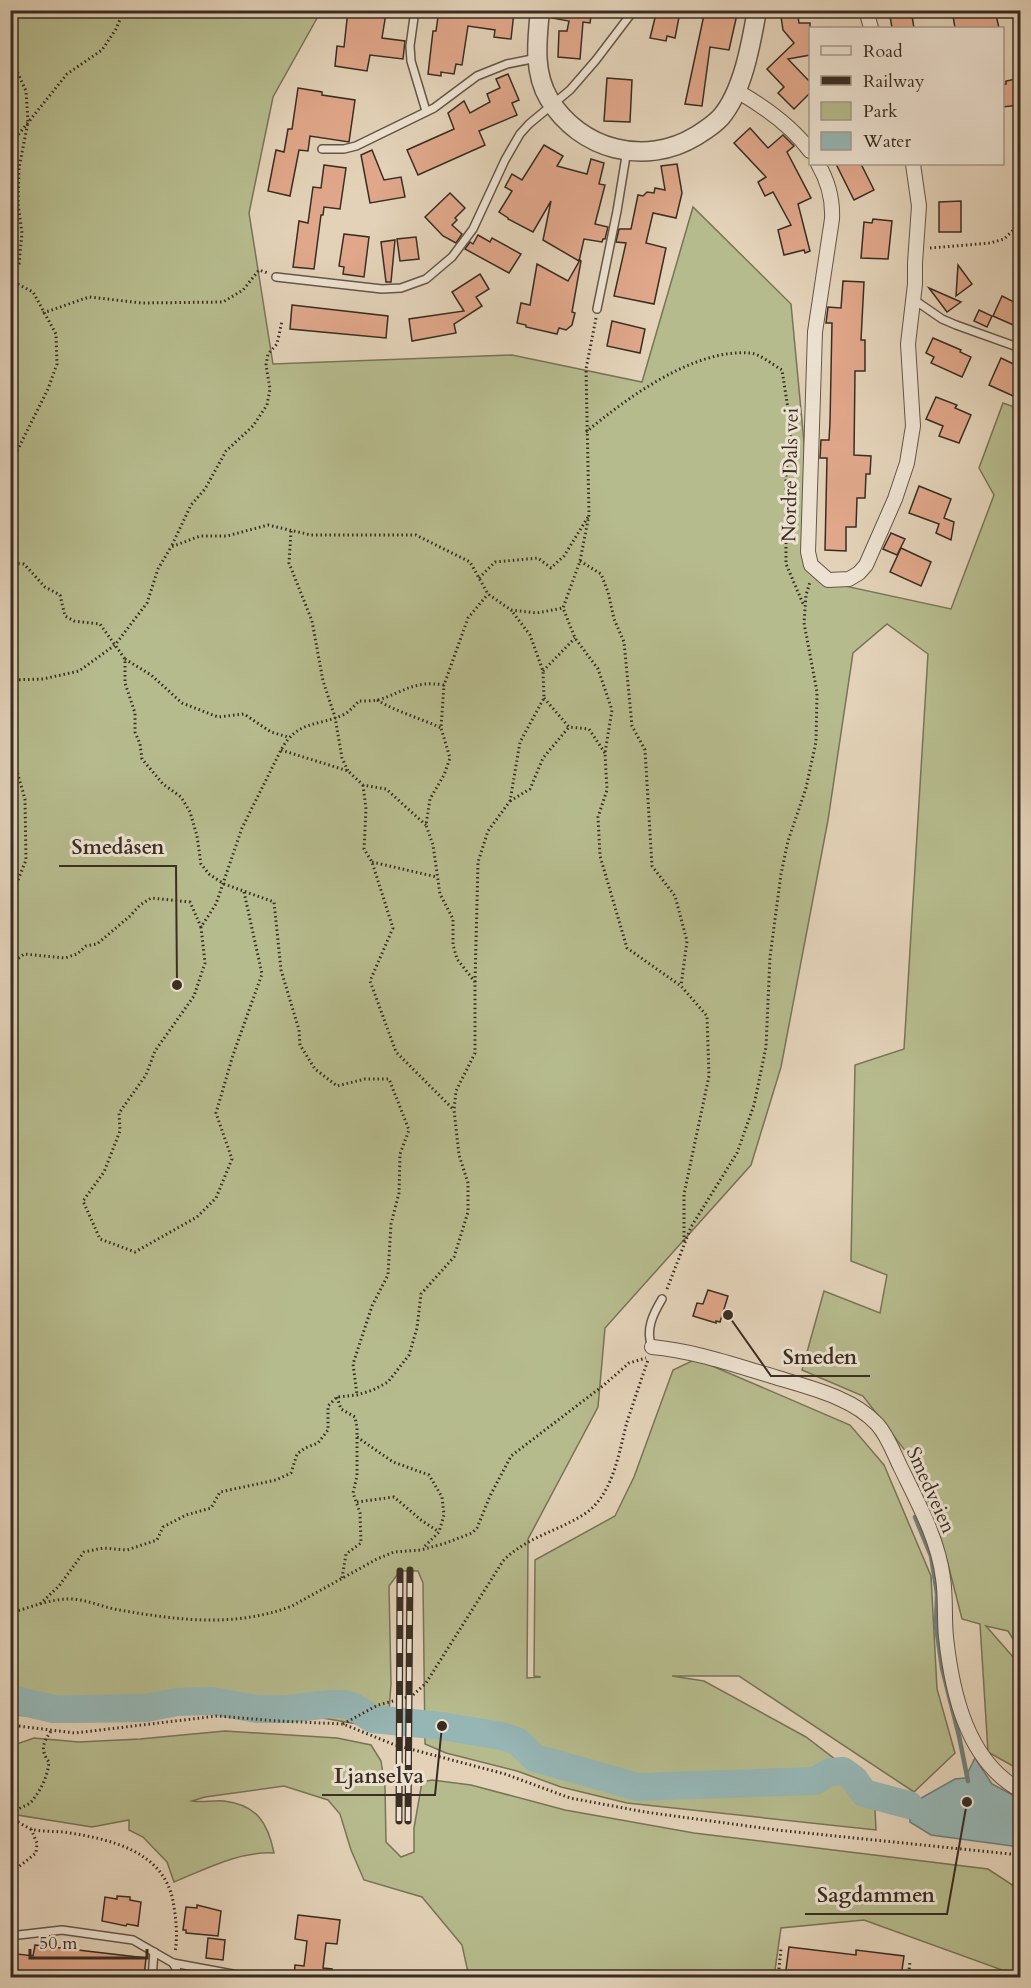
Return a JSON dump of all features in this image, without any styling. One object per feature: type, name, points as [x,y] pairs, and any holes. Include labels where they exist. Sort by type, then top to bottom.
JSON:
[{"type":"street","points":[[540,10],[537,58],[542,83],[559,113],[583,135],[598,144],[614,149],[650,151],[680,146],[720,118],[737,91],[757,10]]},
{"type":"street","points":[[866,10],[871,27]]},
{"type":"street","points":[[737,91],[760,104],[804,142],[809,150]]},
{"type":"street","name":"Nordre Dals vei","points":[[818,165],[829,189],[832,205],[815,332],[807,533],[811,565],[828,580],[849,579],[866,566],[895,499],[907,463],[913,426],[908,344],[915,284],[919,206],[913,165]]},
{"type":"street","name":"Smedveien","points":[[652,1347],[692,1352],[806,1387],[845,1401],[878,1425],[888,1441],[933,1539],[943,1576],[946,1639],[967,1730],[983,1759],[1002,1778],[1020,1790]]},
{"type":"lane","points":[[415,10],[410,45],[412,71],[426,111]]},
{"type":"lane","points":[[276,277],[382,289],[401,288],[426,279],[452,257],[473,229],[501,168],[520,134],[570,90],[634,10]]},
{"type":"lane","points":[[322,149],[344,149],[356,146],[407,123],[447,99],[477,76],[507,64],[537,58]]},
{"type":"lane","points":[[597,309],[627,150]]},
{"type":"lane","points":[[913,300],[942,319],[1020,348]]},
{"type":"lane","points":[[652,1347],[649,1340],[651,1323],[653,1314],[662,1299]]},
{"type":"lane","points":[[10,1936],[62,1930],[133,1940],[173,1963],[254,1977]]},
{"type":"lane","points":[[152,1977],[154,1952]]},
{"type":"lane","points":[[173,1963],[182,1977]]},
{"type":"path","points":[[10,144],[67,74],[102,50],[116,29],[124,10]]},
{"type":"path","points":[[10,56],[27,92],[28,122],[19,168],[18,204],[22,233],[19,264],[10,278],[33,292],[56,334],[57,364],[48,389],[11,464],[15,481],[10,502]]},
{"type":"path","points":[[916,249],[990,243],[1005,239],[1020,224]]},
{"type":"path","points":[[43,313],[89,297],[142,303],[223,302],[243,290],[259,270],[276,277]]},
{"type":"path","points":[[597,309],[586,369],[589,515],[580,561],[563,609],[575,638],[598,669],[612,710],[605,753],[607,790],[598,817],[600,856],[627,948],[681,986],[707,1016],[709,1076],[684,1194],[684,1242]]},
{"type":"path","points":[[10,680],[43,679],[79,671],[115,645],[147,603],[158,569],[191,505],[205,489],[226,450],[253,426],[267,405],[270,389],[266,365],[268,354],[277,344],[282,321]]},
{"type":"path","points":[[586,432],[619,404],[682,368],[719,355],[752,352],[782,370],[791,428],[786,474],[786,564],[805,609]]},
{"type":"path","points":[[479,578],[495,562],[538,558],[551,568],[564,556],[589,515]]},
{"type":"path","points":[[171,547],[200,536],[227,536],[268,525],[310,535],[416,536],[470,562],[488,594],[511,610],[530,635],[543,671],[544,698],[520,742],[510,801]]},
{"type":"path","points":[[291,531],[289,563],[312,621],[323,681],[335,717],[342,758],[348,771],[363,785],[386,789],[426,825]]},
{"type":"path","points":[[580,561],[601,574],[614,619],[624,642],[632,726],[645,750],[652,866],[675,896],[687,941],[681,986]]},
{"type":"path","points":[[10,565],[12,563],[24,564],[45,587],[60,595],[65,616],[74,621],[100,624],[125,659],[151,675],[182,703],[218,717],[244,714],[271,732],[288,738]]},
{"type":"path","points":[[662,1299],[679,1261],[684,1242],[704,1203],[737,1153],[754,1105],[766,1047],[770,957],[782,874],[788,842],[806,788],[816,742],[817,692],[804,623],[806,595],[812,573],[811,565]]},
{"type":"path","points":[[475,982],[457,959],[453,945],[453,919],[440,894],[433,845],[426,825],[430,799],[444,775],[450,758],[441,728],[444,685],[468,618],[488,594]]},
{"type":"path","points":[[511,610],[537,613],[563,609]]},
{"type":"path","points":[[10,638],[15,664],[15,680],[10,707]]},
{"type":"path","points":[[543,671],[575,638]]},
{"type":"path","points":[[125,659],[125,683],[135,713],[135,732],[140,744],[142,759],[163,784],[181,797],[190,812],[201,864],[209,874],[224,884],[274,902],[281,970],[299,1030],[300,1045],[315,1069],[336,1086],[365,1080],[389,1080],[409,1130],[400,1154],[399,1192],[392,1224],[388,1275],[372,1306],[353,1364],[357,1395]]},
{"type":"path","points":[[201,927],[216,904],[242,828],[288,738],[301,728],[346,714],[358,701],[377,700],[399,690],[428,682],[444,685]]},
{"type":"path","points":[[544,698],[569,727],[589,729],[605,753]]},
{"type":"path","points":[[377,700],[394,710],[416,716],[441,728]]},
{"type":"path","points":[[40,1604],[59,1586],[84,1552],[103,1548],[127,1550],[157,1540],[164,1527],[186,1515],[211,1508],[220,1492],[276,1480],[291,1473],[297,1454],[318,1443],[328,1430],[328,1406],[337,1397],[357,1395],[388,1382],[409,1356],[417,1328],[421,1294],[454,1257],[468,1212],[468,1183],[459,1155],[454,1110],[456,1091],[475,1053],[478,862],[488,831],[510,801],[530,789],[543,758],[569,727]]},
{"type":"path","points":[[10,747],[25,799],[26,860],[10,900]]},
{"type":"path","points":[[281,750],[348,771]]},
{"type":"path","points":[[363,785],[366,809],[364,849],[372,862],[393,928],[370,981],[396,1052],[454,1110]]},
{"type":"path","points":[[372,862],[437,877]]},
{"type":"path","points":[[10,960],[24,954],[65,958],[77,954],[86,946],[97,944],[124,922],[140,905],[151,898],[190,902],[201,927],[205,963],[194,996],[154,1051],[146,1075],[119,1113],[120,1131],[104,1172],[83,1201],[100,1239],[135,1252],[197,1217],[216,1198],[232,1159],[216,1113],[233,1055],[262,974],[244,892]]},
{"type":"path","points":[[10,1613],[68,1599],[179,1620],[202,1621],[242,1619],[277,1612],[292,1606],[377,1558],[394,1552],[421,1550],[472,1533],[477,1528],[490,1496],[511,1456],[630,1363],[649,1357],[615,1466],[598,1501],[576,1519],[514,1549],[503,1561],[426,1683],[412,1696],[360,1714],[343,1724]]},
{"type":"path","points":[[337,1397],[341,1409],[355,1417],[357,1476],[353,1493],[360,1513],[361,1544],[346,1554],[342,1578]]},
{"type":"path","points":[[357,1437],[393,1462],[429,1475],[442,1497],[444,1515],[439,1532],[421,1550]]},
{"type":"path","points":[[356,1503],[394,1497],[439,1532]]},
{"type":"path","points":[[10,1725],[51,1731],[91,1732],[217,1716],[343,1724],[395,1746],[505,1774],[570,1798],[645,1812],[777,1830],[1020,1855]]},
{"type":"path","points":[[17,1821],[16,1811],[33,1800],[45,1781],[49,1762],[42,1749],[51,1731]]},
{"type":"path","points":[[10,1818],[32,1829],[99,1839],[143,1856],[155,1864],[164,1875],[170,1888],[176,1917],[176,1946],[173,1963]]},
{"type":"path","points":[[16,1869],[36,1853],[37,1843],[32,1829]]},
{"type":"path","points":[[778,1977],[781,1949]]},
{"type":"path","points":[[908,1977],[910,1962]]},
{"type":"green space","points":[[11,11],[321,11],[273,97],[249,213],[273,364],[512,355],[642,382],[693,207],[791,304],[817,580],[951,609],[994,495],[979,468],[1003,403],[1020,409],[1020,1650],[1008,1631],[986,1626],[1020,1665],[1020,1770],[988,1752],[980,1624],[962,1619],[948,1564],[917,1466],[863,1396],[802,1370],[824,1291],[880,1313],[887,1275],[851,1261],[855,1065],[904,1049],[928,654],[887,624],[853,653],[828,820],[781,1067],[751,1165],[605,1328],[598,1407],[528,1539],[527,1678],[541,1677],[534,1676],[535,1560],[615,1516],[634,1477],[673,1370],[696,1359],[850,1425],[884,1465],[931,1576],[937,1689],[955,1753],[914,1792],[739,1676],[672,1676],[704,1681],[806,1737],[874,1789],[876,1830],[627,1803],[561,1787],[517,1771],[446,1753],[425,1744],[423,1583],[418,1571],[400,1571],[389,1586],[391,1684],[388,1725],[375,1727],[305,1715],[253,1711],[185,1711],[85,1720],[15,1715],[11,1708]]},
{"type":"green space","points":[[225,1731],[337,1738],[371,1745],[381,1761],[385,1787],[386,1842],[401,1857],[414,1852],[414,1828],[422,1782],[432,1780],[471,1785],[565,1810],[694,1833],[988,1869],[1014,1886],[1020,1898],[1020,1977],[1007,1977],[1005,1971],[864,1920],[781,1928],[774,1977],[590,1973],[579,1978],[469,1977],[462,1945],[422,1897],[364,1880],[351,1850],[340,1814],[328,1800],[284,1786],[205,1797],[192,1801],[224,1801],[253,1811],[264,1824],[274,1853],[235,1858],[174,1882],[167,1862],[143,1837],[129,1830],[129,1820],[92,1827],[11,1814],[11,1746],[34,1738],[79,1742]]},
{"type":"water","points":[[975,1758],[992,1784],[1020,1799],[1020,1847],[931,1835],[910,1822],[909,1805],[955,1779],[965,1778]]},
{"type":"building","points":[[348,10],[386,13],[382,38],[405,41],[403,59],[370,55],[367,71],[335,66],[337,46],[344,47]]},
{"type":"building","points":[[439,10],[512,10],[514,12],[511,39],[494,37],[495,30],[468,26],[462,65],[456,64],[454,74],[441,72],[441,76],[428,74],[433,31],[436,31]]},
{"type":"building","points":[[553,10],[592,10],[590,23],[583,22],[580,59],[558,57],[559,31],[567,31],[569,21],[552,18]]},
{"type":"building","points":[[657,10],[680,12],[675,38],[667,36],[666,41],[650,38]]},
{"type":"building","points":[[705,10],[738,10],[729,50],[710,47],[702,106],[685,104]]},
{"type":"building","points":[[780,10],[797,10],[799,23],[810,23],[809,55],[788,59],[809,81],[809,94],[794,109],[778,93],[784,87],[767,69],[794,43],[783,30]]},
{"type":"building","points":[[889,10],[911,10],[914,27],[892,27]]},
{"type":"building","points":[[955,10],[995,10],[999,27],[955,27],[953,16],[956,15]]},
{"type":"building","points":[[508,74],[519,100],[512,103],[517,115],[479,131],[485,145],[418,175],[407,150],[454,129],[448,113],[464,101],[470,113],[490,102],[487,94],[500,88],[496,79]]},
{"type":"building","points":[[607,78],[632,80],[630,122],[604,121]]},
{"type":"building","points":[[1020,78],[1020,105],[1004,107],[1006,81]]},
{"type":"building","points":[[298,88],[322,92],[322,95],[355,100],[349,142],[310,136],[308,151],[299,150],[290,196],[268,191],[276,150],[284,152],[288,129],[292,129]]},
{"type":"building","points":[[750,128],[768,148],[783,135],[794,146],[787,152],[811,198],[798,204],[810,251],[805,253],[804,250],[784,255],[778,230],[791,225],[773,192],[765,196],[758,182],[766,177],[734,143]]},
{"type":"building","points":[[544,145],[563,156],[557,166],[587,174],[591,159],[604,163],[599,184],[605,185],[595,224],[608,227],[605,239],[602,242],[584,239],[579,261],[543,240],[551,201],[533,232],[499,212],[512,191],[505,187],[512,174],[522,180]]},
{"type":"building","points":[[372,150],[384,180],[401,177],[405,197],[370,203],[361,155]]},
{"type":"building","points":[[677,164],[682,193],[676,218],[653,213],[646,243],[666,248],[654,304],[614,296],[626,243],[616,242],[619,229],[631,229],[638,195],[643,196],[647,192],[654,193],[655,188],[665,190],[661,166]]},
{"type":"building","points":[[324,165],[346,168],[340,209],[324,207],[314,269],[293,267],[299,221],[308,223],[313,187],[321,188]]},
{"type":"building","points":[[836,165],[862,165],[874,190],[854,200]]},
{"type":"building","points":[[450,193],[465,208],[455,218],[457,220],[452,225],[462,234],[456,243],[443,236],[425,217]]},
{"type":"building","points":[[961,201],[961,232],[939,232],[939,202]]},
{"type":"building","points":[[873,219],[892,221],[888,259],[861,258],[864,222],[872,223]]},
{"type":"building","points":[[344,234],[369,237],[364,277],[343,274],[344,267],[339,266]]},
{"type":"building","points":[[478,235],[490,242],[492,238],[521,254],[509,273],[465,249],[470,242],[473,244]]},
{"type":"building","points":[[416,237],[419,259],[400,261],[397,239]]},
{"type":"building","points":[[395,240],[391,282],[386,282],[381,242]]},
{"type":"building","points":[[580,260],[572,325],[566,330],[559,328],[557,334],[517,323],[521,303],[530,305],[537,264],[568,281]]},
{"type":"building","points":[[958,265],[972,284],[956,296]]},
{"type":"building","points":[[480,274],[489,289],[476,297],[482,306],[454,324],[456,333],[412,341],[409,319],[464,311],[452,292]]},
{"type":"building","points":[[843,281],[864,282],[861,340],[865,340],[865,371],[855,371],[854,455],[871,456],[870,474],[866,474],[865,498],[857,498],[856,527],[846,527],[846,551],[825,550],[827,458],[820,458],[821,440],[829,440],[830,422],[832,323],[826,323],[828,307],[841,308]]},
{"type":"building","points":[[929,288],[961,302],[947,312]]},
{"type":"building","points":[[1002,296],[1020,305],[1020,328],[993,316]]},
{"type":"building","points":[[292,305],[388,316],[386,338],[290,329]]},
{"type":"building","points":[[979,310],[992,316],[987,327],[974,321]]},
{"type":"building","points":[[612,321],[645,329],[640,353],[607,346]]},
{"type":"building","points":[[933,338],[971,357],[962,377],[931,363],[934,357],[926,353]]},
{"type":"building","points":[[1001,358],[1020,367],[1020,399],[989,385]]},
{"type":"building","points":[[936,397],[957,405],[955,408],[971,415],[959,443],[939,436],[943,426],[926,419]]},
{"type":"building","points":[[919,486],[951,499],[944,518],[954,522],[951,540],[936,533],[939,524],[909,513]]},
{"type":"building","points":[[891,533],[905,539],[897,555],[883,549]]},
{"type":"building","points":[[901,548],[931,562],[921,586],[890,572]]},
{"type":"building","points":[[708,1290],[728,1296],[720,1322],[716,1321],[716,1323],[693,1316],[697,1303],[703,1304]]},
{"type":"building","points":[[117,1896],[130,1897],[130,1900],[141,1902],[138,1926],[102,1921],[105,1897],[117,1899]]},
{"type":"building","points":[[197,1905],[221,1911],[218,1936],[186,1933],[186,1930],[183,1930],[186,1907],[197,1908]]},
{"type":"building","points":[[298,1915],[340,1920],[337,1944],[326,1943],[323,1968],[332,1969],[331,1977],[294,1977],[295,1965],[304,1966],[307,1941],[295,1939]]},
{"type":"building","points":[[208,1938],[225,1940],[223,1960],[206,1958]]},
{"type":"building","points":[[35,1945],[146,1958],[144,1977],[10,1977],[10,1953],[33,1956]]},
{"type":"building","points":[[789,1947],[856,1955],[856,1950],[904,1956],[901,1977],[785,1977]]},
{"type":"waterway","points":[[915,1517],[931,1556],[937,1594],[936,1626],[942,1668],[968,1781]]},
{"type":"waterway","points":[[10,1699],[54,1709],[146,1708],[177,1702],[212,1701],[257,1709],[343,1704],[352,1706],[373,1719],[442,1726],[501,1736],[517,1741],[535,1758],[638,1787],[815,1781],[830,1772],[843,1771],[854,1779],[864,1793],[909,1805]]},
{"type":"railway","points":[[408,1821],[410,1570]]},
{"type":"railway","points":[[399,1821],[400,1571]]},
{"type":"place","name":"Smedåsen","points":[[177,985]]},
{"type":"place","name":"Smeden","points":[[728,1315]]},
{"type":"place","name":"Ljanselva","points":[[442,1726]]},
{"type":"place","name":"Sagdammen","points":[[967,1802]]}]
